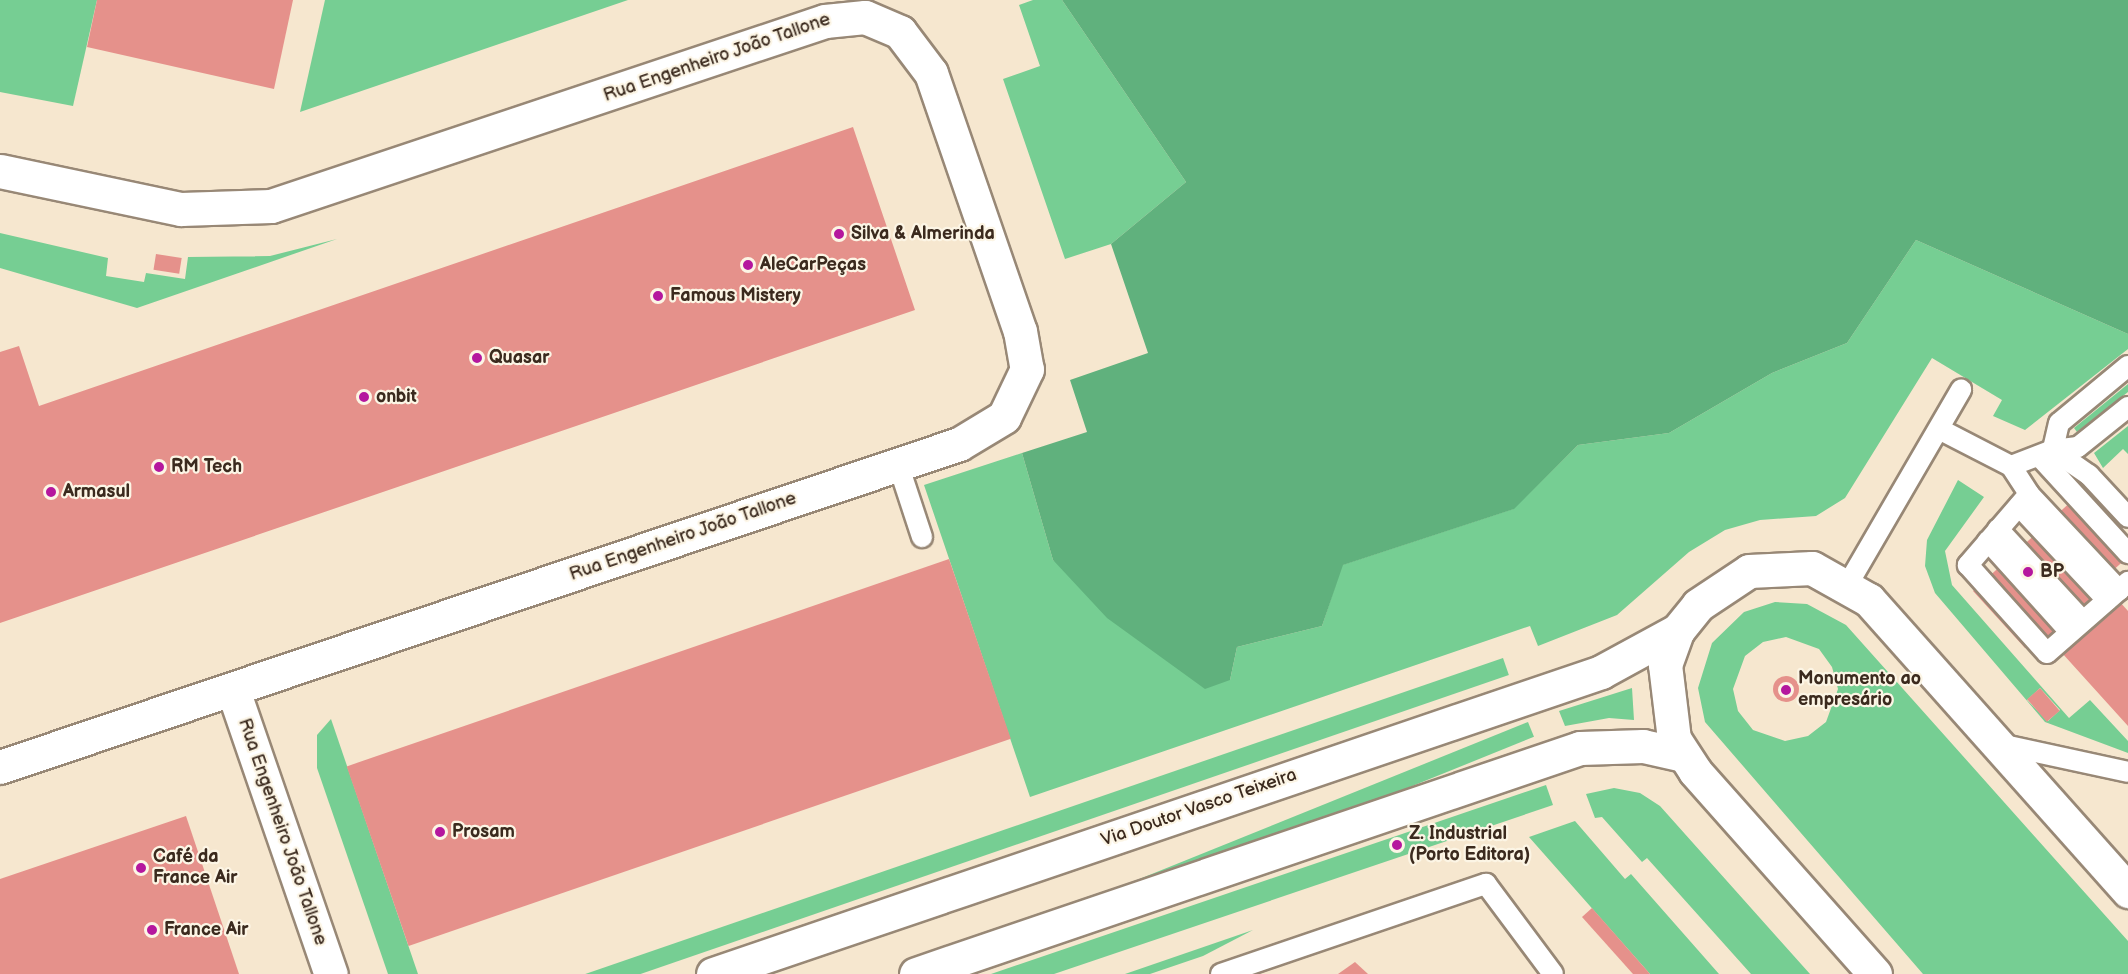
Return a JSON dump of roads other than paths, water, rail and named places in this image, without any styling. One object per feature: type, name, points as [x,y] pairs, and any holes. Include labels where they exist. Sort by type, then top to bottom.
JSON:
[{"type":"main road","name":"Rua Engenheiro João Tallone","points":[[0,171],[181,209],[271,206],[825,21],[876,20],[911,41],[931,73],[1020,332],[1027,369],[1013,406],[996,425],[898,464],[0,767]]},
{"type":"main road","points":[[1875,974],[1684,755],[1666,708],[1665,665],[1678,630],[1698,605],[1749,571],[1812,568],[1848,584],[1869,600],[2128,891]]},
{"type":"main road","name":"Via Doutor Vasco Teixeira","points":[[713,974],[1601,672],[1678,630]]},
{"type":"main road","name":"Rua Engenheiro João Tallone","points":[[233,690],[331,974]]},
{"type":"main road","points":[[916,974],[1580,748],[1643,747],[1684,755]]},
{"type":"lane","points":[[2046,453],[2059,423],[2128,366]]},
{"type":"lane","points":[[1848,584],[1961,390]]},
{"type":"lane","points":[[2012,466],[2046,453],[2078,447],[2128,407]]},
{"type":"lane","points":[[1939,429],[2012,466],[2024,500],[2118,591],[2047,653],[1968,565],[2024,500]]},
{"type":"lane","points":[[2046,453],[2089,475],[2128,518]]},
{"type":"lane","points":[[2046,453],[2128,553]]},
{"type":"lane","points":[[898,464],[922,537]]},
{"type":"lane","points":[[1993,535],[2077,626]]},
{"type":"lane","points":[[1998,744],[2128,772]]},
{"type":"lane","points":[[1221,974],[1486,884],[1553,974]]},
{"type":"place","name":"Silva & Almerinda","points":[[839,234]]},
{"type":"place","name":"AleCarPeças","points":[[748,265]]},
{"type":"place","name":"Famous Mistery","points":[[658,296]]},
{"type":"place","name":"Quasar","points":[[477,358]]},
{"type":"place","name":"onbit","points":[[364,397]]},
{"type":"place","name":"RM Tech","points":[[159,467]]},
{"type":"place","name":"Armasul","points":[[51,492]]},
{"type":"place","name":"BP","points":[[2028,572]]},
{"type":"place","name":"Monumento ao empresário","points":[[1786,690]]},
{"type":"place","name":"Prosam","points":[[440,832]]},
{"type":"place","name":"Z. Industrial (Porto Editora)","points":[[1397,845]]},
{"type":"place","name":"Café da France Air","points":[[141,868]]},
{"type":"place","name":"France Air","points":[[152,930]]}]
